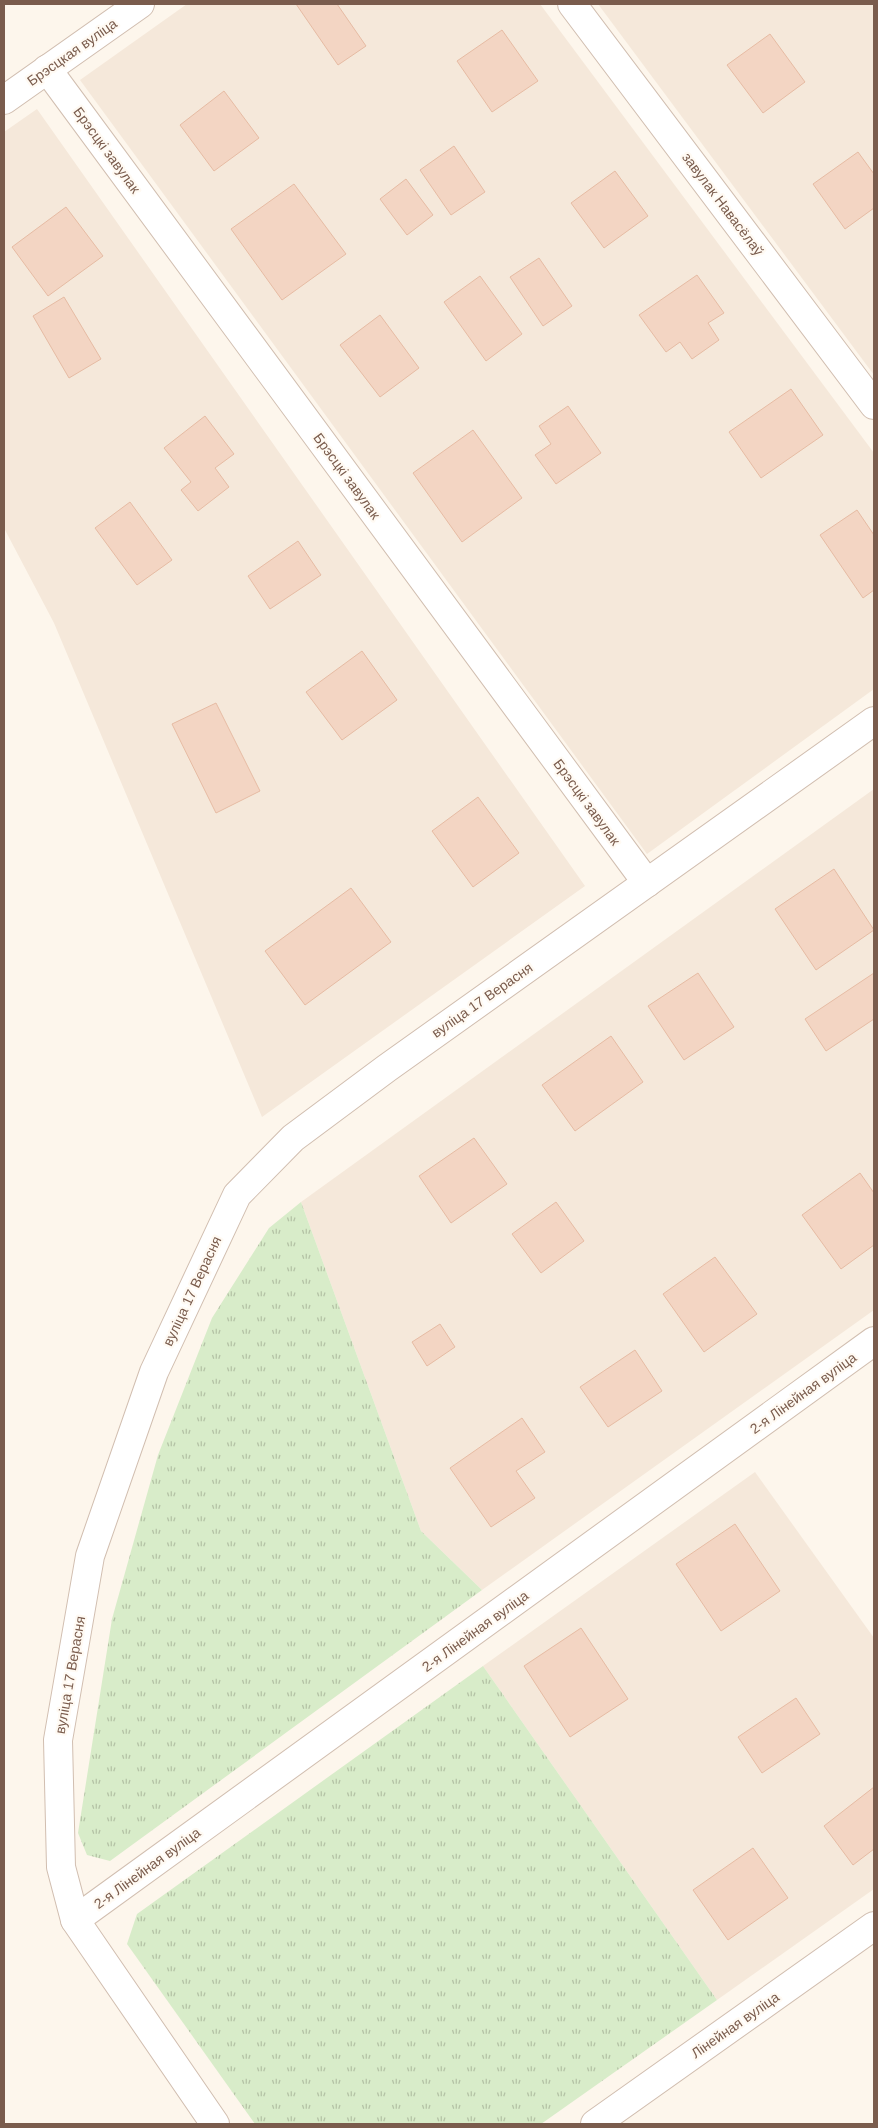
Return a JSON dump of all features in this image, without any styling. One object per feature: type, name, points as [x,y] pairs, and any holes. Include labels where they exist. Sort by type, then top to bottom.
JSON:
[{"type":"street","name":"Брэсцкая вуліца","points":[[4,100],[140,4]]},
{"type":"street","name":"завулак Навасёлаў","points":[[572,4],[874,405]]},
{"type":"street","name":"Брэсцкі завулак","points":[[47,69],[647,883]]},
{"type":"street","name":"вуліца 17 Верасня","points":[[215,2124],[75,1920],[61,1867],[58,1740],[90,1556],[154,1372],[237,1195],[293,1138],[387,1068],[874,721]]},
{"type":"street","name":"2-я Лінейная вуліца","points":[[75,1920],[874,1341]]},
{"type":"street","name":"Лінейная вуліца","points":[[595,2124],[874,1926]]},
{"type":"shaded area","points":[[187,4],[540,4],[874,453],[874,689],[647,854],[80,80]]},
{"type":"shaded area","points":[[598,4],[874,4],[874,375]]},
{"type":"shaded area","points":[[37,109],[585,886],[262,1117],[54,623],[4,528],[4,132]]},
{"type":"shaded area","points":[[874,789],[874,1310],[482,1590],[421,1531],[301,1202]]},
{"type":"shaded area","points":[[755,1472],[874,1638],[874,1889],[717,2000],[483,1666]]},
{"type":"green space","points":[[301,1202],[421,1531],[482,1590],[110,1861],[87,1855],[78,1833],[112,1619],[158,1455],[212,1318],[269,1228]]},
{"type":"green space","points":[[483,1666],[717,2000],[541,2124],[255,2124],[127,1944],[137,1914]]},
{"type":"building","points":[[296,4],[337,4],[366,46],[338,65]]},
{"type":"building","points":[[502,30],[538,81],[492,112],[457,61]]},
{"type":"building","points":[[770,34],[805,82],[763,113],[727,65]]},
{"type":"building","points":[[224,91],[259,138],[214,171],[180,125]]},
{"type":"building","points":[[454,146],[485,192],[451,215],[420,170]]},
{"type":"building","points":[[858,152],[874,174],[874,208],[845,229],[813,184]]},
{"type":"building","points":[[615,171],[648,216],[604,248],[571,203]]},
{"type":"building","points":[[406,179],[433,215],[407,235],[380,199]]},
{"type":"building","points":[[294,184],[346,254],[282,300],[231,229]]},
{"type":"building","points":[[66,207],[103,256],[48,296],[12,247]]},
{"type":"building","points":[[539,258],[572,306],[543,326],[510,277]]},
{"type":"building","points":[[697,275],[724,313],[708,323],[719,340],[692,359],[680,342],[666,352],[639,315]]},
{"type":"building","points":[[480,276],[522,334],[486,361],[444,302]]},
{"type":"building","points":[[64,297],[101,359],[69,378],[33,316]]},
{"type":"building","points":[[380,315],[419,368],[380,397],[340,345]]},
{"type":"building","points":[[791,389],[823,435],[761,478],[729,432]]},
{"type":"building","points":[[568,406],[601,453],[556,484],[535,455],[551,444],[539,426]]},
{"type":"building","points":[[205,416],[234,454],[215,468],[229,487],[198,511],[181,490],[191,482],[164,448]]},
{"type":"building","points":[[473,430],[522,498],[462,542],[413,473]]},
{"type":"building","points":[[130,502],[172,560],[137,585],[95,528]]},
{"type":"building","points":[[857,510],[874,535],[874,590],[863,598],[820,535]]},
{"type":"building","points":[[298,541],[321,575],[270,609],[248,576]]},
{"type":"building","points":[[362,651],[397,700],[342,740],[306,692]]},
{"type":"building","points":[[216,703],[260,791],[216,813],[172,724]]},
{"type":"building","points":[[478,797],[519,853],[473,887],[432,831]]},
{"type":"building","points":[[834,869],[874,930],[816,970],[775,909]]},
{"type":"building","points":[[351,888],[391,942],[305,1005],[265,951]]},
{"type":"building","points":[[698,973],[734,1027],[684,1060],[648,1006]]},
{"type":"building","points":[[874,973],[874,1019],[826,1051],[805,1019]]},
{"type":"building","points":[[611,1036],[643,1082],[575,1131],[542,1085]]},
{"type":"building","points":[[474,1138],[507,1184],[451,1223],[419,1176]]},
{"type":"building","points":[[860,1173],[874,1193],[874,1245],[841,1269],[802,1215]]},
{"type":"building","points":[[556,1202],[584,1241],[541,1273],[512,1234]]},
{"type":"building","points":[[715,1257],[757,1314],[704,1352],[663,1294]]},
{"type":"building","points":[[440,1324],[455,1347],[427,1366],[412,1342]]},
{"type":"building","points":[[635,1350],[662,1391],[608,1427],[580,1387]]},
{"type":"building","points":[[522,1418],[545,1452],[516,1471],[535,1498],[491,1527],[450,1468]]},
{"type":"building","points":[[735,1524],[780,1591],[721,1631],[676,1564]]},
{"type":"building","points":[[581,1628],[628,1699],[570,1737],[524,1666]]},
{"type":"building","points":[[796,1698],[820,1734],[762,1773],[738,1737]]},
{"type":"building","points":[[874,1787],[874,1849],[853,1865],[824,1826]]},
{"type":"building","points":[[753,1848],[788,1898],[728,1940],[693,1890]]}]
